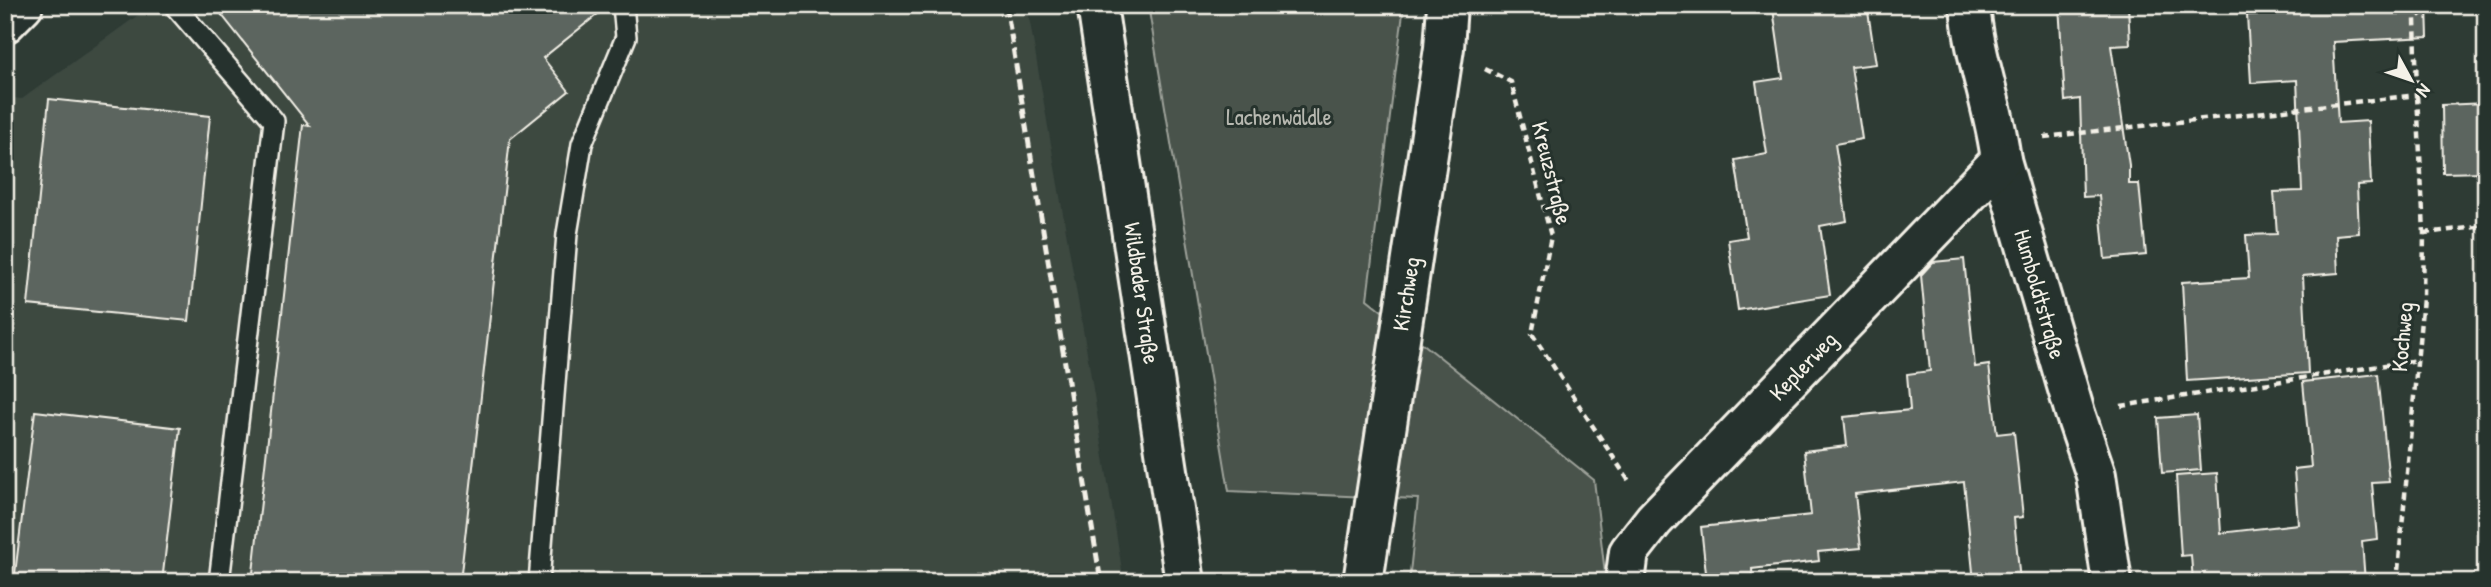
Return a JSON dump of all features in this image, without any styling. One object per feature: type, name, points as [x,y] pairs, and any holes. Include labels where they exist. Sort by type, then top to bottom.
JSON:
[{"type":"street","points":[[5,23],[23,5]]},
{"type":"street","name":"Wildbader Straße","points":[[1097,5],[1185,582]]},
{"type":"street","name":"Kirchweg","points":[[1363,582],[1444,48],[1447,5]]},
{"type":"street","name":"Humboldtstraße","points":[[1970,5],[1972,28],[2000,151],[2075,413],[2096,475],[2112,582]]},
{"type":"street","name":"Keplerweg","points":[[1625,582],[1629,552],[1654,520],[2000,151]]},
{"type":"lane","points":[[174,5],[274,121],[219,582]]},
{"type":"lane","points":[[539,582],[567,234],[582,144],[626,37],[623,5]]},
{"type":"path","name":"Kochweg","points":[[2397,582],[2423,298],[2424,233],[2415,19],[2431,5]]},
{"type":"path","name":"Kreuzstraße","points":[[1444,48],[1511,82],[1551,236],[1532,334],[1654,520]]},
{"type":"path","points":[[2000,151],[2417,95]]},
{"type":"path","points":[[2424,233],[2486,226]]},
{"type":"path","points":[[2075,413],[2417,360]]},
{"type":"shaded area","points":[[152,5],[1027,5],[1124,582],[5,582],[5,97],[22,99]]},
{"type":"green space","name":"Lachenwäldle","points":[[1148,5],[1404,5],[1367,299],[1594,480],[1606,582],[1409,582],[1418,499],[1229,491]]},
{"type":"building","points":[[214,5],[609,5],[543,58],[569,91],[510,139],[460,582],[252,582],[303,125],[310,126]]},
{"type":"building","points":[[1797,5],[1867,5],[1876,64],[1851,67],[1862,139],[1835,144],[1847,221],[1820,226],[1830,295],[1738,310],[1728,240],[1747,237],[1735,160],[1767,154],[1756,82],[1783,78],[1773,9]]},
{"type":"building","points":[[2059,5],[2128,5],[2130,45],[2111,46],[2129,165],[2129,184],[2139,184],[2146,255],[2105,259],[2099,196],[2083,197],[2080,99],[2065,101]]},
{"type":"building","points":[[2279,5],[2427,5],[2428,37],[2333,42],[2338,123],[2368,121],[2371,184],[2357,185],[2359,233],[2336,235],[2338,273],[2303,276],[2308,373],[2187,381],[2182,282],[2249,278],[2246,235],[2277,234],[2274,192],[2302,191],[2297,80],[2251,83],[2247,15],[2279,13]]},
{"type":"building","points":[[49,99],[210,116],[189,321],[28,305]]},
{"type":"building","points":[[2486,103],[2486,172],[2443,173],[2442,105]]},
{"type":"building","points":[[1964,259],[1975,367],[1989,365],[1997,434],[2014,432],[2023,517],[2014,518],[2020,582],[1974,582],[1964,482],[1855,494],[1861,548],[1818,552],[1819,561],[1752,569],[1753,582],[1707,582],[1701,527],[1811,515],[1804,451],[1847,446],[1844,417],[1910,410],[1907,374],[1930,371],[1921,275],[1933,262]]},
{"type":"building","points":[[2378,374],[2389,482],[2372,483],[2377,539],[2362,541],[2365,582],[2193,582],[2191,555],[2181,556],[2176,476],[2217,473],[2221,533],[2298,524],[2294,469],[2311,467],[2303,382]]},
{"type":"building","points":[[35,411],[180,428],[162,582],[14,582]]},
{"type":"building","points":[[2197,415],[2201,470],[2162,473],[2158,418]]},
{"type":"railway","points":[[1006,5],[1101,582]]}]
